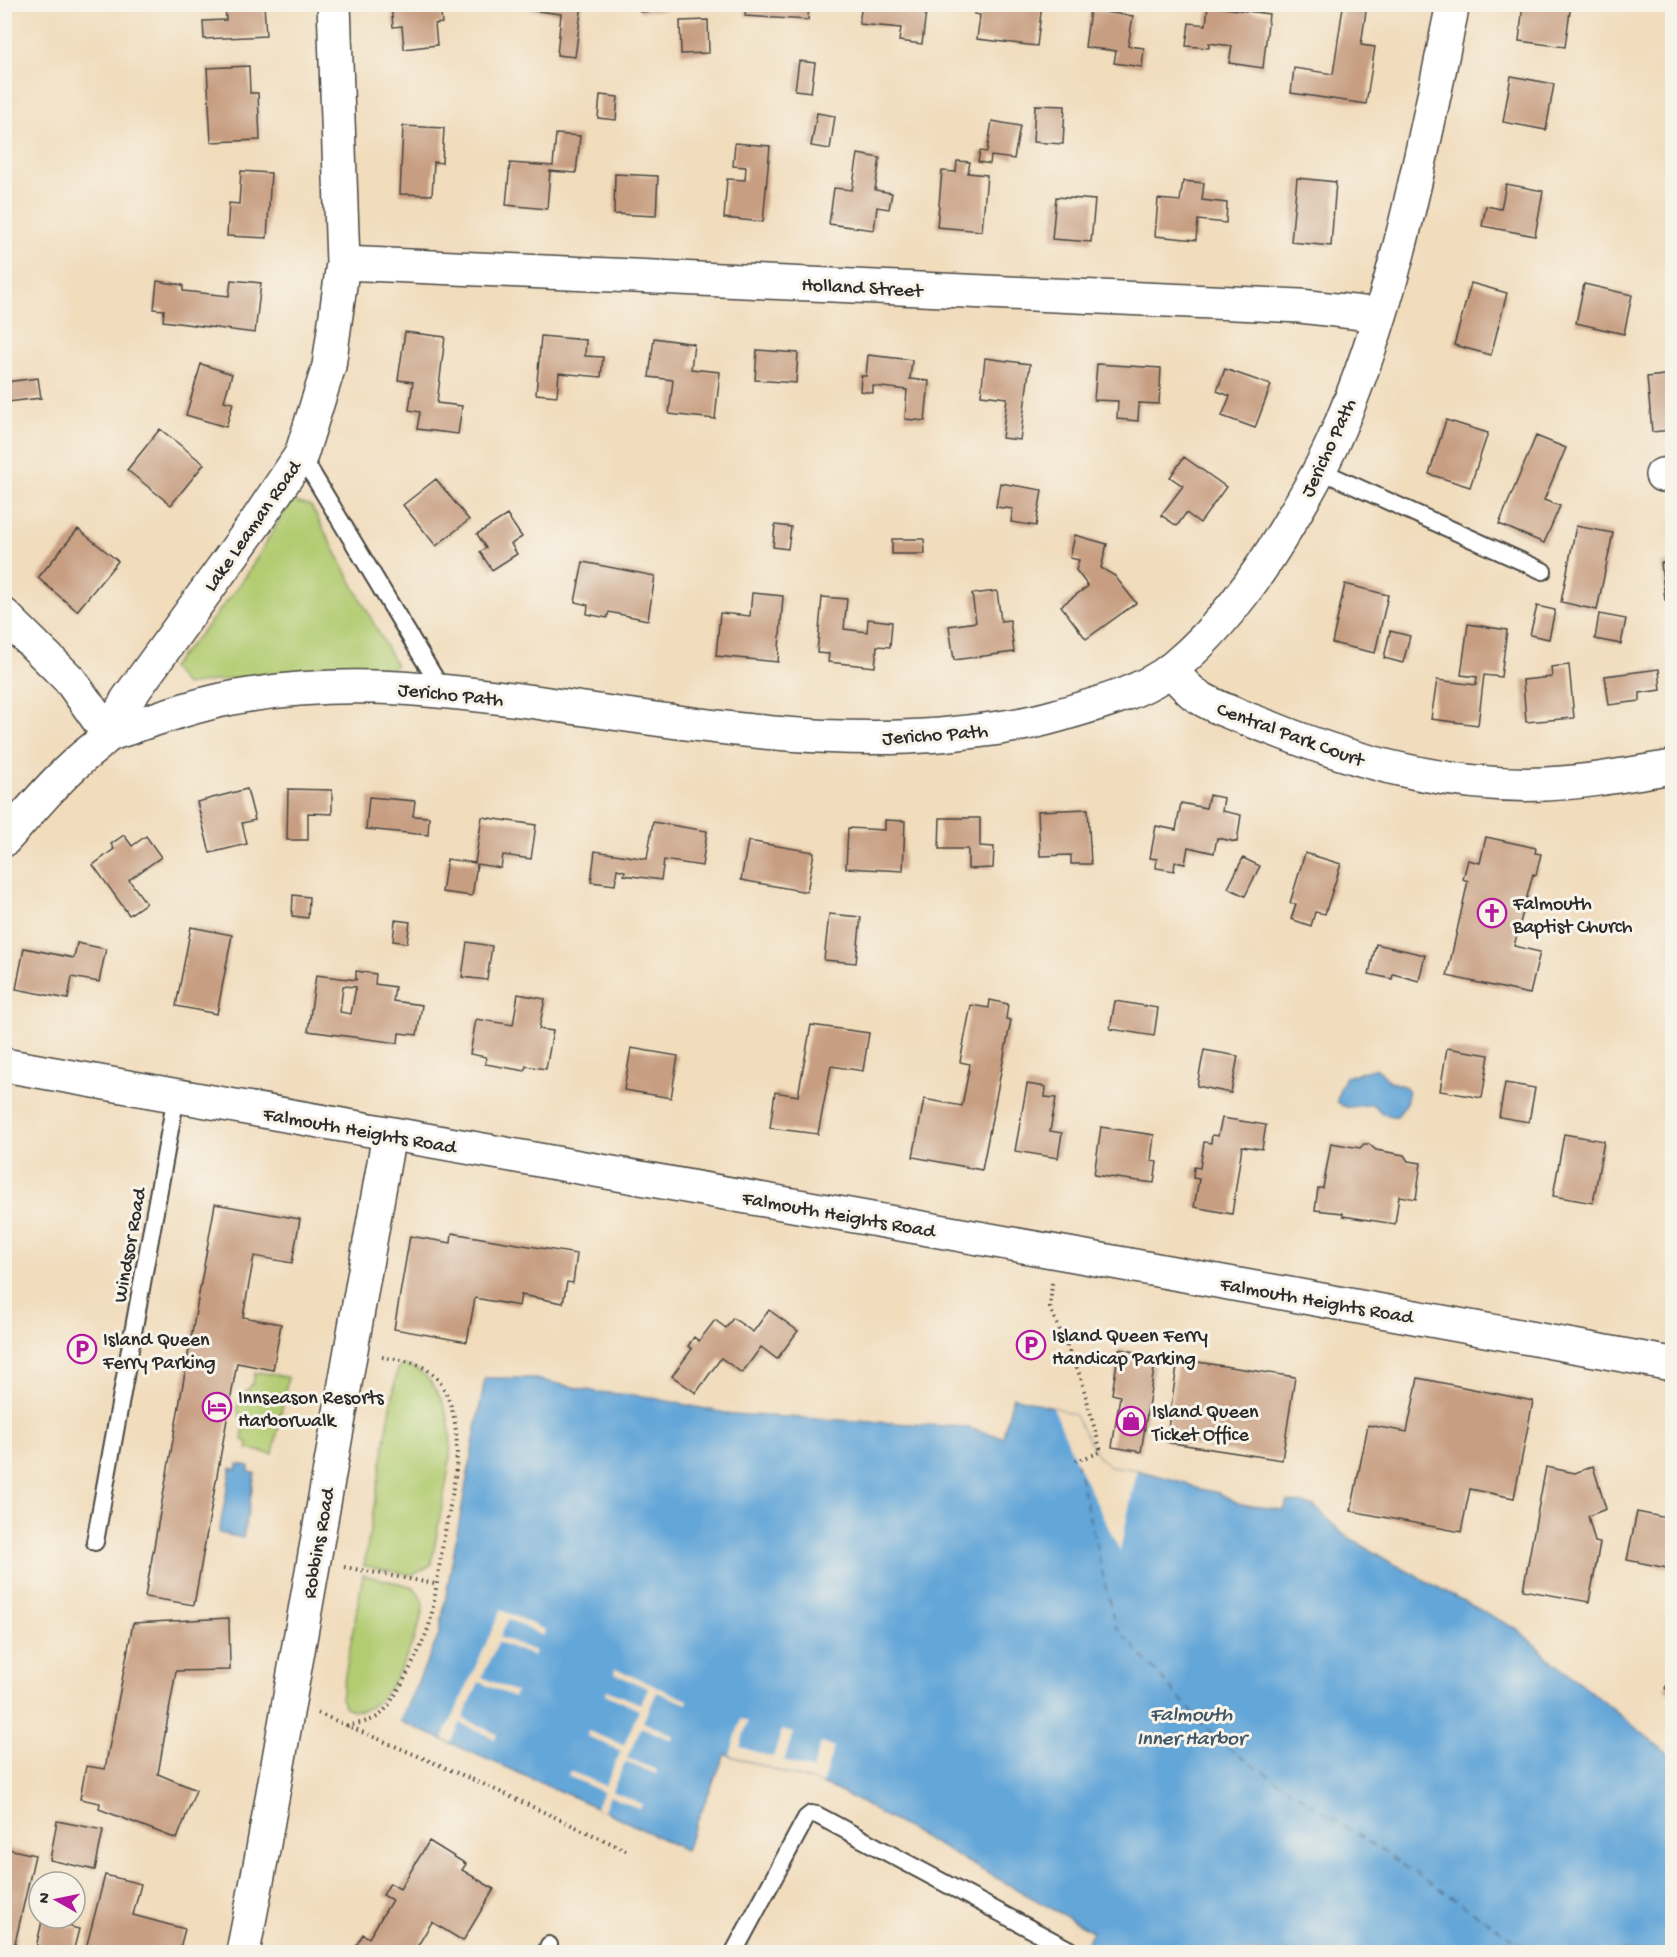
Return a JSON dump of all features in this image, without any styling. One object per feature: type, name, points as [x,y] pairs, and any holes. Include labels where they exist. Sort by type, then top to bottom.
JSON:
[{"type":"street","name":"Lake Leaman Road","points":[[109,735],[126,700],[254,525],[301,455],[329,366],[344,263],[334,4]]},
{"type":"street","name":"Jericho Path","points":[[4,840],[77,761],[109,735],[192,706],[254,693],[297,688],[364,686],[442,690],[802,736],[912,737],[991,730],[1034,722],[1128,693],[1170,670],[1221,620],[1262,567],[1320,470],[1334,439],[1365,362],[1380,315],[1411,201],[1453,4]]},
{"type":"street","name":"Holland Street","points":[[344,263],[1300,306],[1380,315]]},
{"type":"street","points":[[4,615],[70,680],[109,735]]},
{"type":"street","name":"Central Park Court","points":[[1170,670],[1194,694],[1213,704],[1316,746],[1369,762],[1422,774],[1494,784],[1544,784],[1599,779],[1672,767]]},
{"type":"street","name":"Falmouth Heights Road","points":[[4,1065],[1080,1256],[1672,1364]]},
{"type":"street","name":"Robbins Road","points":[[243,1953],[290,1701],[389,1134]]},
{"type":"lane","points":[[301,455],[442,690]]},
{"type":"lane","points":[[1320,470],[1543,571]]},
{"type":"lane","name":"Windsor Road","points":[[95,1542],[176,1096]]},
{"type":"lane","points":[[734,1953],[806,1818],[811,1814],[817,1815],[1070,1950]]},
{"type":"path","points":[[1053,1274],[1050,1308],[1081,1378],[1101,1452],[1076,1461]]},
{"type":"path","points":[[347,1726],[369,1721],[381,1715],[395,1699],[429,1624],[457,1461],[457,1433],[453,1412],[444,1389],[428,1370],[409,1361],[350,1352]]},
{"type":"path","points":[[314,1561],[436,1584]]},
{"type":"path","points":[[290,1701],[483,1784],[630,1852]]},
{"type":"green space","points":[[291,501],[311,506],[396,665],[389,672],[334,671],[267,674],[185,685],[171,667],[208,625],[246,576]]},
{"type":"green space","points":[[401,1366],[419,1371],[432,1384],[441,1398],[446,1413],[451,1441],[431,1565],[413,1575],[364,1566],[397,1371]]},
{"type":"green space","points":[[255,1373],[288,1377],[273,1454],[247,1449],[248,1442],[242,1440],[244,1426],[238,1412],[238,1402],[253,1383]]},
{"type":"green space","points":[[363,1575],[414,1587],[422,1601],[423,1608],[414,1640],[395,1678],[378,1701],[368,1708],[357,1710],[345,1707],[341,1698]]},
{"type":"water","points":[[1376,1068],[1389,1081],[1406,1087],[1408,1096],[1406,1104],[1396,1117],[1383,1114],[1374,1105],[1349,1107],[1337,1101],[1346,1077]]},
{"type":"water","name":"Falmouth Inner Harbor","points":[[485,1378],[530,1378],[597,1392],[643,1396],[730,1414],[964,1427],[1003,1437],[1013,1397],[1074,1415],[1098,1457],[1108,1466],[1137,1470],[1186,1483],[1196,1488],[1219,1493],[1240,1504],[1283,1510],[1288,1501],[1314,1506],[1343,1534],[1390,1562],[1520,1631],[1549,1658],[1672,1757],[1672,1952],[1082,1952],[1092,1931],[847,1795],[822,1784],[725,1754],[685,1850],[596,1807],[400,1721],[439,1635]]},
{"type":"water","points":[[238,1464],[249,1466],[249,1472],[255,1473],[243,1538],[219,1533],[231,1468],[237,1470]]},
{"type":"pier","points":[[1053,1407],[1074,1415],[1098,1457],[1108,1466],[1137,1470],[1120,1551],[1076,1461]]},
{"type":"pier","points":[[501,1610],[545,1630],[543,1636],[508,1619],[500,1637],[535,1651],[533,1656],[498,1642],[482,1677],[516,1692],[514,1697],[479,1682],[463,1718],[497,1734],[495,1739],[460,1723],[451,1743],[443,1739]]},
{"type":"pier","points":[[615,1669],[688,1700],[687,1704],[657,1692],[643,1722],[673,1735],[672,1740],[641,1727],[627,1758],[657,1770],[656,1774],[625,1762],[612,1791],[642,1804],[640,1809],[610,1796],[603,1811],[596,1807],[603,1792],[568,1776],[570,1771],[605,1786],[621,1751],[587,1736],[588,1731],[624,1745],[639,1710],[605,1694],[606,1690],[641,1704],[648,1688],[614,1674]]},
{"type":"pier","points":[[741,1719],[748,1721],[740,1747],[773,1757],[782,1730],[793,1733],[784,1761],[812,1770],[821,1743],[834,1747],[822,1784],[730,1755]]},
{"type":"building","points":[[225,4],[264,4],[266,36],[204,39],[203,21],[226,20]]},
{"type":"building","points":[[391,4],[440,4],[442,23],[435,24],[437,45],[404,49],[402,26],[393,27]]},
{"type":"building","points":[[530,4],[582,4],[575,57],[557,55],[561,14],[530,10]]},
{"type":"building","points":[[639,4],[680,4],[681,9],[640,12]]},
{"type":"building","points":[[746,4],[809,4],[808,20],[745,16]]},
{"type":"building","points":[[862,4],[927,4],[922,44],[899,41],[901,28],[859,24]]},
{"type":"building","points":[[975,4],[1042,4],[1037,46],[977,39],[980,15],[974,14]]},
{"type":"building","points":[[1336,4],[1367,4],[1361,45],[1375,47],[1366,104],[1291,93],[1294,68],[1333,74],[1343,7]]},
{"type":"building","points":[[1523,4],[1571,4],[1565,47],[1519,41]]},
{"type":"building","points":[[1208,6],[1269,14],[1263,68],[1229,63],[1232,46],[1209,43],[1209,48],[1186,46],[1189,23],[1206,25]]},
{"type":"building","points":[[1090,10],[1133,16],[1128,46],[1144,48],[1142,67],[1114,63],[1116,51],[1085,47]]},
{"type":"building","points":[[708,20],[709,53],[681,54],[680,21]]},
{"type":"building","points":[[799,61],[815,63],[811,92],[795,90]]},
{"type":"building","points":[[249,66],[250,93],[258,93],[260,140],[211,142],[207,68]]},
{"type":"building","points":[[1511,76],[1554,84],[1546,130],[1503,122]]},
{"type":"building","points":[[600,95],[618,97],[616,120],[598,118]]},
{"type":"building","points":[[1035,105],[1065,106],[1063,144],[1033,142]]},
{"type":"building","points":[[1668,106],[1672,106],[1672,123],[1671,123]]},
{"type":"building","points":[[817,113],[835,116],[830,149],[811,146]]},
{"type":"building","points":[[992,121],[1020,126],[1014,159],[991,156],[990,164],[978,162],[980,151],[987,152]]},
{"type":"building","points":[[403,126],[444,128],[442,163],[434,162],[432,195],[400,194]]},
{"type":"building","points":[[556,134],[580,136],[576,173],[550,171],[547,209],[506,205],[510,163],[553,166]]},
{"type":"building","points":[[735,143],[770,146],[763,222],[724,218],[727,179],[745,180],[746,167],[733,166]]},
{"type":"building","points":[[858,154],[880,158],[875,190],[892,193],[889,209],[877,207],[874,230],[829,224],[834,188],[852,190]]},
{"type":"building","points":[[957,161],[970,162],[968,173],[987,175],[982,231],[937,227],[942,171],[956,172]]},
{"type":"building","points":[[241,171],[271,173],[267,238],[227,236],[229,203],[239,204]]},
{"type":"building","points":[[615,174],[658,176],[656,216],[614,214]]},
{"type":"building","points":[[1297,178],[1336,182],[1331,246],[1291,242]]},
{"type":"building","points":[[1183,181],[1204,183],[1202,200],[1227,203],[1226,223],[1198,220],[1196,240],[1155,236],[1158,199],[1180,201]]},
{"type":"building","points":[[1506,184],[1543,191],[1535,236],[1482,226],[1486,206],[1501,209]]},
{"type":"building","points":[[1056,197],[1095,200],[1091,242],[1052,239]]},
{"type":"building","points":[[231,280],[261,283],[255,333],[163,321],[164,310],[154,309],[157,281],[183,285],[183,291],[229,296]]},
{"type":"building","points":[[1471,283],[1507,293],[1491,355],[1454,345]]},
{"type":"building","points":[[1584,284],[1632,295],[1624,334],[1576,323]]},
{"type":"building","points":[[405,332],[445,337],[437,403],[462,406],[458,434],[417,429],[420,412],[409,410],[413,382],[398,380]]},
{"type":"building","points":[[541,336],[586,340],[585,356],[603,357],[601,377],[559,373],[557,396],[536,394]]},
{"type":"building","points":[[654,338],[694,344],[691,369],[720,372],[715,419],[669,414],[673,380],[649,377]]},
{"type":"building","points":[[757,350],[798,353],[796,383],[755,380]]},
{"type":"building","points":[[868,355],[912,360],[910,379],[929,381],[925,421],[905,419],[907,390],[873,386],[873,393],[860,391],[861,376],[866,376]]},
{"type":"building","points":[[985,358],[1030,364],[1020,440],[1002,438],[1007,398],[981,395]]},
{"type":"building","points":[[201,364],[232,374],[224,401],[233,403],[226,427],[186,415]]},
{"type":"building","points":[[1097,364],[1161,368],[1159,404],[1139,403],[1138,421],[1117,419],[1118,401],[1094,400]]},
{"type":"building","points":[[1225,369],[1271,385],[1255,428],[1222,416],[1230,396],[1217,391]]},
{"type":"building","points":[[1672,374],[1672,430],[1652,432],[1647,377]]},
{"type":"building","points":[[38,378],[41,398],[8,402],[5,382]]},
{"type":"building","points":[[1446,420],[1488,433],[1470,487],[1429,474]]},
{"type":"building","points":[[160,429],[204,464],[171,505],[127,470]]},
{"type":"building","points":[[1536,436],[1566,448],[1544,500],[1560,506],[1544,543],[1499,524]]},
{"type":"building","points":[[1184,457],[1226,487],[1200,523],[1186,513],[1177,526],[1161,515],[1183,486],[1170,477]]},
{"type":"building","points":[[436,479],[469,520],[436,546],[403,505]]},
{"type":"building","points":[[1000,483],[1042,490],[1036,526],[1011,522],[1013,509],[996,507]]},
{"type":"building","points":[[507,515],[522,537],[511,544],[517,554],[492,570],[480,552],[486,548],[477,534]]},
{"type":"building","points":[[775,525],[791,527],[788,549],[773,547]]},
{"type":"building","points":[[1576,526],[1613,533],[1597,610],[1561,602]]},
{"type":"building","points":[[78,529],[118,561],[77,611],[38,578]]},
{"type":"building","points":[[1075,535],[1107,544],[1101,568],[1115,576],[1136,603],[1086,639],[1061,606],[1088,586],[1076,570],[1079,560],[1070,558]]},
{"type":"building","points":[[892,539],[924,539],[925,554],[892,554]]},
{"type":"building","points":[[583,562],[655,576],[648,620],[609,612],[607,618],[587,614],[588,605],[575,602]]},
{"type":"building","points":[[1672,562],[1672,600],[1665,600],[1661,563]]},
{"type":"building","points":[[1345,584],[1388,595],[1375,653],[1332,643]]},
{"type":"building","points":[[997,591],[1001,621],[1010,620],[1014,652],[954,660],[949,626],[976,622],[972,594]]},
{"type":"building","points":[[752,593],[783,596],[778,662],[716,656],[720,613],[750,616]]},
{"type":"building","points":[[822,597],[847,599],[844,629],[867,632],[868,619],[892,622],[890,647],[877,646],[875,667],[828,662],[829,654],[817,653]]},
{"type":"building","points":[[1537,606],[1555,610],[1549,639],[1530,635]]},
{"type":"building","points":[[1599,614],[1626,619],[1621,644],[1595,639]]},
{"type":"building","points":[[1468,624],[1507,630],[1501,677],[1484,675],[1478,725],[1431,719],[1437,680],[1476,685],[1477,677],[1461,675]]},
{"type":"building","points":[[1390,631],[1410,636],[1403,663],[1384,658]]},
{"type":"building","points":[[1569,665],[1574,718],[1526,722],[1523,680],[1552,677],[1551,667]]},
{"type":"building","points":[[1659,669],[1661,690],[1640,693],[1640,701],[1609,705],[1605,676]]},
{"type":"building","points":[[247,789],[255,820],[242,823],[247,844],[210,853],[197,802]]},
{"type":"building","points":[[288,789],[332,790],[332,814],[308,813],[308,840],[287,840]]},
{"type":"building","points":[[1209,795],[1224,798],[1222,811],[1241,815],[1237,842],[1217,838],[1214,853],[1188,847],[1185,864],[1175,862],[1174,871],[1156,868],[1157,859],[1150,858],[1156,826],[1176,830],[1181,803],[1206,808]]},
{"type":"building","points":[[369,797],[415,801],[413,816],[429,817],[428,835],[366,829]]},
{"type":"building","points":[[1088,809],[1091,864],[1071,864],[1071,855],[1040,856],[1038,811]]},
{"type":"building","points":[[482,817],[536,825],[531,859],[503,855],[501,868],[477,864],[472,896],[442,892],[447,859],[475,863]]},
{"type":"building","points":[[940,818],[980,818],[980,846],[994,847],[993,868],[968,869],[968,849],[939,849]]},
{"type":"building","points":[[885,820],[905,821],[903,871],[846,868],[848,828],[885,830]]},
{"type":"building","points":[[653,822],[707,831],[702,866],[664,860],[661,880],[624,875],[625,871],[617,869],[615,885],[591,882],[595,851],[647,859]]},
{"type":"building","points":[[124,835],[132,846],[146,836],[161,857],[129,880],[146,903],[129,915],[93,865],[114,849],[111,844]]},
{"type":"building","name":"Falmouth Baptist Church","points":[[1486,837],[1536,848],[1535,853],[1541,854],[1536,875],[1533,874],[1514,946],[1540,952],[1530,994],[1447,976],[1468,881],[1463,879],[1468,860],[1480,863]]},
{"type":"building","points":[[748,841],[814,852],[807,892],[741,880]]},
{"type":"building","points":[[1305,853],[1341,864],[1325,914],[1315,912],[1311,926],[1291,919],[1296,904],[1290,903]]},
{"type":"building","points":[[1243,858],[1260,866],[1245,896],[1228,888]]},
{"type":"building","points":[[293,895],[309,897],[308,918],[292,916]]},
{"type":"building","points":[[829,914],[861,917],[856,963],[824,960]]},
{"type":"building","points":[[395,920],[410,922],[407,943],[393,941]]},
{"type":"building","points":[[191,927],[232,935],[217,1014],[176,1006]]},
{"type":"building","points":[[467,942],[492,946],[487,980],[462,977]]},
{"type":"building","points":[[77,943],[106,949],[99,982],[72,977],[68,999],[16,989],[24,948],[74,958]]},
{"type":"building","points":[[1376,944],[1425,955],[1419,981],[1393,974],[1392,979],[1369,974]]},
{"type":"building","points":[[356,971],[376,974],[375,984],[395,987],[393,1001],[422,1005],[417,1035],[399,1033],[398,1043],[308,1031],[316,975],[356,980]],"holes":[[[343,986],[356,987],[351,1014],[340,1012]]]},
{"type":"building","points":[[518,994],[545,999],[539,1029],[553,1031],[546,1069],[526,1066],[525,1071],[485,1064],[486,1057],[470,1054],[476,1019],[513,1025]]},
{"type":"building","points":[[990,1000],[1008,1004],[1006,1019],[1011,1020],[982,1170],[913,1157],[924,1099],[962,1106],[970,1064],[960,1062],[971,1005],[989,1008]]},
{"type":"building","points":[[1115,1001],[1158,1008],[1154,1036],[1110,1029]]},
{"type":"building","points":[[811,1025],[869,1033],[863,1071],[831,1066],[818,1134],[770,1128],[775,1092],[798,1096]]},
{"type":"building","points":[[631,1048],[678,1056],[671,1098],[624,1090]]},
{"type":"building","points":[[1447,1048],[1489,1055],[1482,1098],[1440,1091]]},
{"type":"building","points":[[1204,1050],[1238,1056],[1231,1093],[1197,1086]]},
{"type":"building","points":[[1505,1083],[1535,1088],[1529,1122],[1499,1117]]},
{"type":"building","points":[[1027,1084],[1046,1087],[1045,1097],[1056,1098],[1050,1131],[1062,1133],[1058,1158],[1015,1151]]},
{"type":"building","points":[[1222,1118],[1266,1125],[1262,1149],[1242,1146],[1232,1214],[1194,1207],[1199,1179],[1193,1178],[1194,1167],[1200,1168],[1204,1142],[1211,1143],[1212,1135],[1218,1136]]},
{"type":"building","points":[[1101,1127],[1154,1135],[1151,1161],[1157,1162],[1154,1183],[1094,1175]]},
{"type":"building","points":[[1564,1134],[1604,1141],[1593,1203],[1553,1196]]},
{"type":"building","points":[[1331,1143],[1360,1148],[1364,1144],[1369,1144],[1376,1150],[1404,1155],[1408,1161],[1421,1163],[1416,1199],[1399,1196],[1395,1224],[1343,1216],[1343,1213],[1315,1210],[1318,1188],[1323,1188]]},
{"type":"building","points":[[215,1204],[300,1219],[292,1263],[254,1256],[243,1317],[281,1324],[273,1370],[237,1363],[194,1605],[145,1597]]},
{"type":"building","points":[[452,1233],[577,1254],[573,1283],[567,1282],[563,1303],[521,1295],[519,1306],[475,1298],[467,1342],[394,1329],[410,1236],[451,1243]]},
{"type":"building","points":[[769,1310],[798,1331],[777,1359],[761,1347],[742,1373],[721,1358],[696,1393],[672,1376],[692,1349],[688,1346],[694,1337],[699,1341],[715,1320],[726,1328],[733,1318],[753,1332]]},
{"type":"building","name":"Island Queen Ticket Office","points":[[1119,1349],[1156,1356],[1141,1452],[1112,1447],[1120,1396],[1112,1394]]},
{"type":"building","points":[[1178,1359],[1295,1377],[1282,1460],[1166,1442]]},
{"type":"building","points":[[1418,1378],[1533,1401],[1514,1498],[1470,1489],[1461,1532],[1351,1511],[1368,1425],[1407,1432]]},
{"type":"building","points":[[1593,1466],[1606,1509],[1588,1516],[1595,1542],[1600,1543],[1589,1602],[1523,1590],[1546,1467],[1575,1473]]},
{"type":"building","points":[[1637,1512],[1672,1519],[1672,1569],[1627,1560]]},
{"type":"building","points":[[229,1618],[230,1670],[176,1671],[158,1774],[196,1790],[177,1839],[99,1809],[100,1803],[80,1799],[86,1766],[105,1769],[133,1623]]},
{"type":"building","points":[[1672,1678],[1672,1694],[1665,1688]]},
{"type":"building","points":[[57,1821],[103,1830],[95,1870],[50,1860]]},
{"type":"building","points":[[429,1841],[466,1864],[462,1870],[494,1889],[463,1941],[432,1922],[417,1947],[427,1952],[363,1952],[356,1946],[363,1934],[369,1938],[392,1900],[383,1895],[390,1883],[400,1889]]},
{"type":"building","points":[[4,1848],[35,1855],[32,1870],[27,1870],[27,1890],[13,1952],[4,1952]]},
{"type":"building","points":[[105,1875],[141,1884],[133,1915],[185,1929],[179,1952],[85,1952]]},
{"type":"building","points":[[40,1930],[79,1930],[73,1952],[35,1952]]},
{"type":"ferry route","points":[[1076,1461],[1115,1626],[1219,1742],[1533,1952]]},
{"type":"place","name":"Falmouth Baptist Church","points":[[1492,913]]},
{"type":"place","name":"Island Queen Ferry Handicap Parking","points":[[1031,1345]]},
{"type":"place","name":"Island Queen Ferry Parking","points":[[82,1349]]},
{"type":"place","name":"Innseason Resorts Harborwalk","points":[[217,1407]]},
{"type":"place","name":"Island Queen Ticket Office","points":[[1131,1421]]}]
